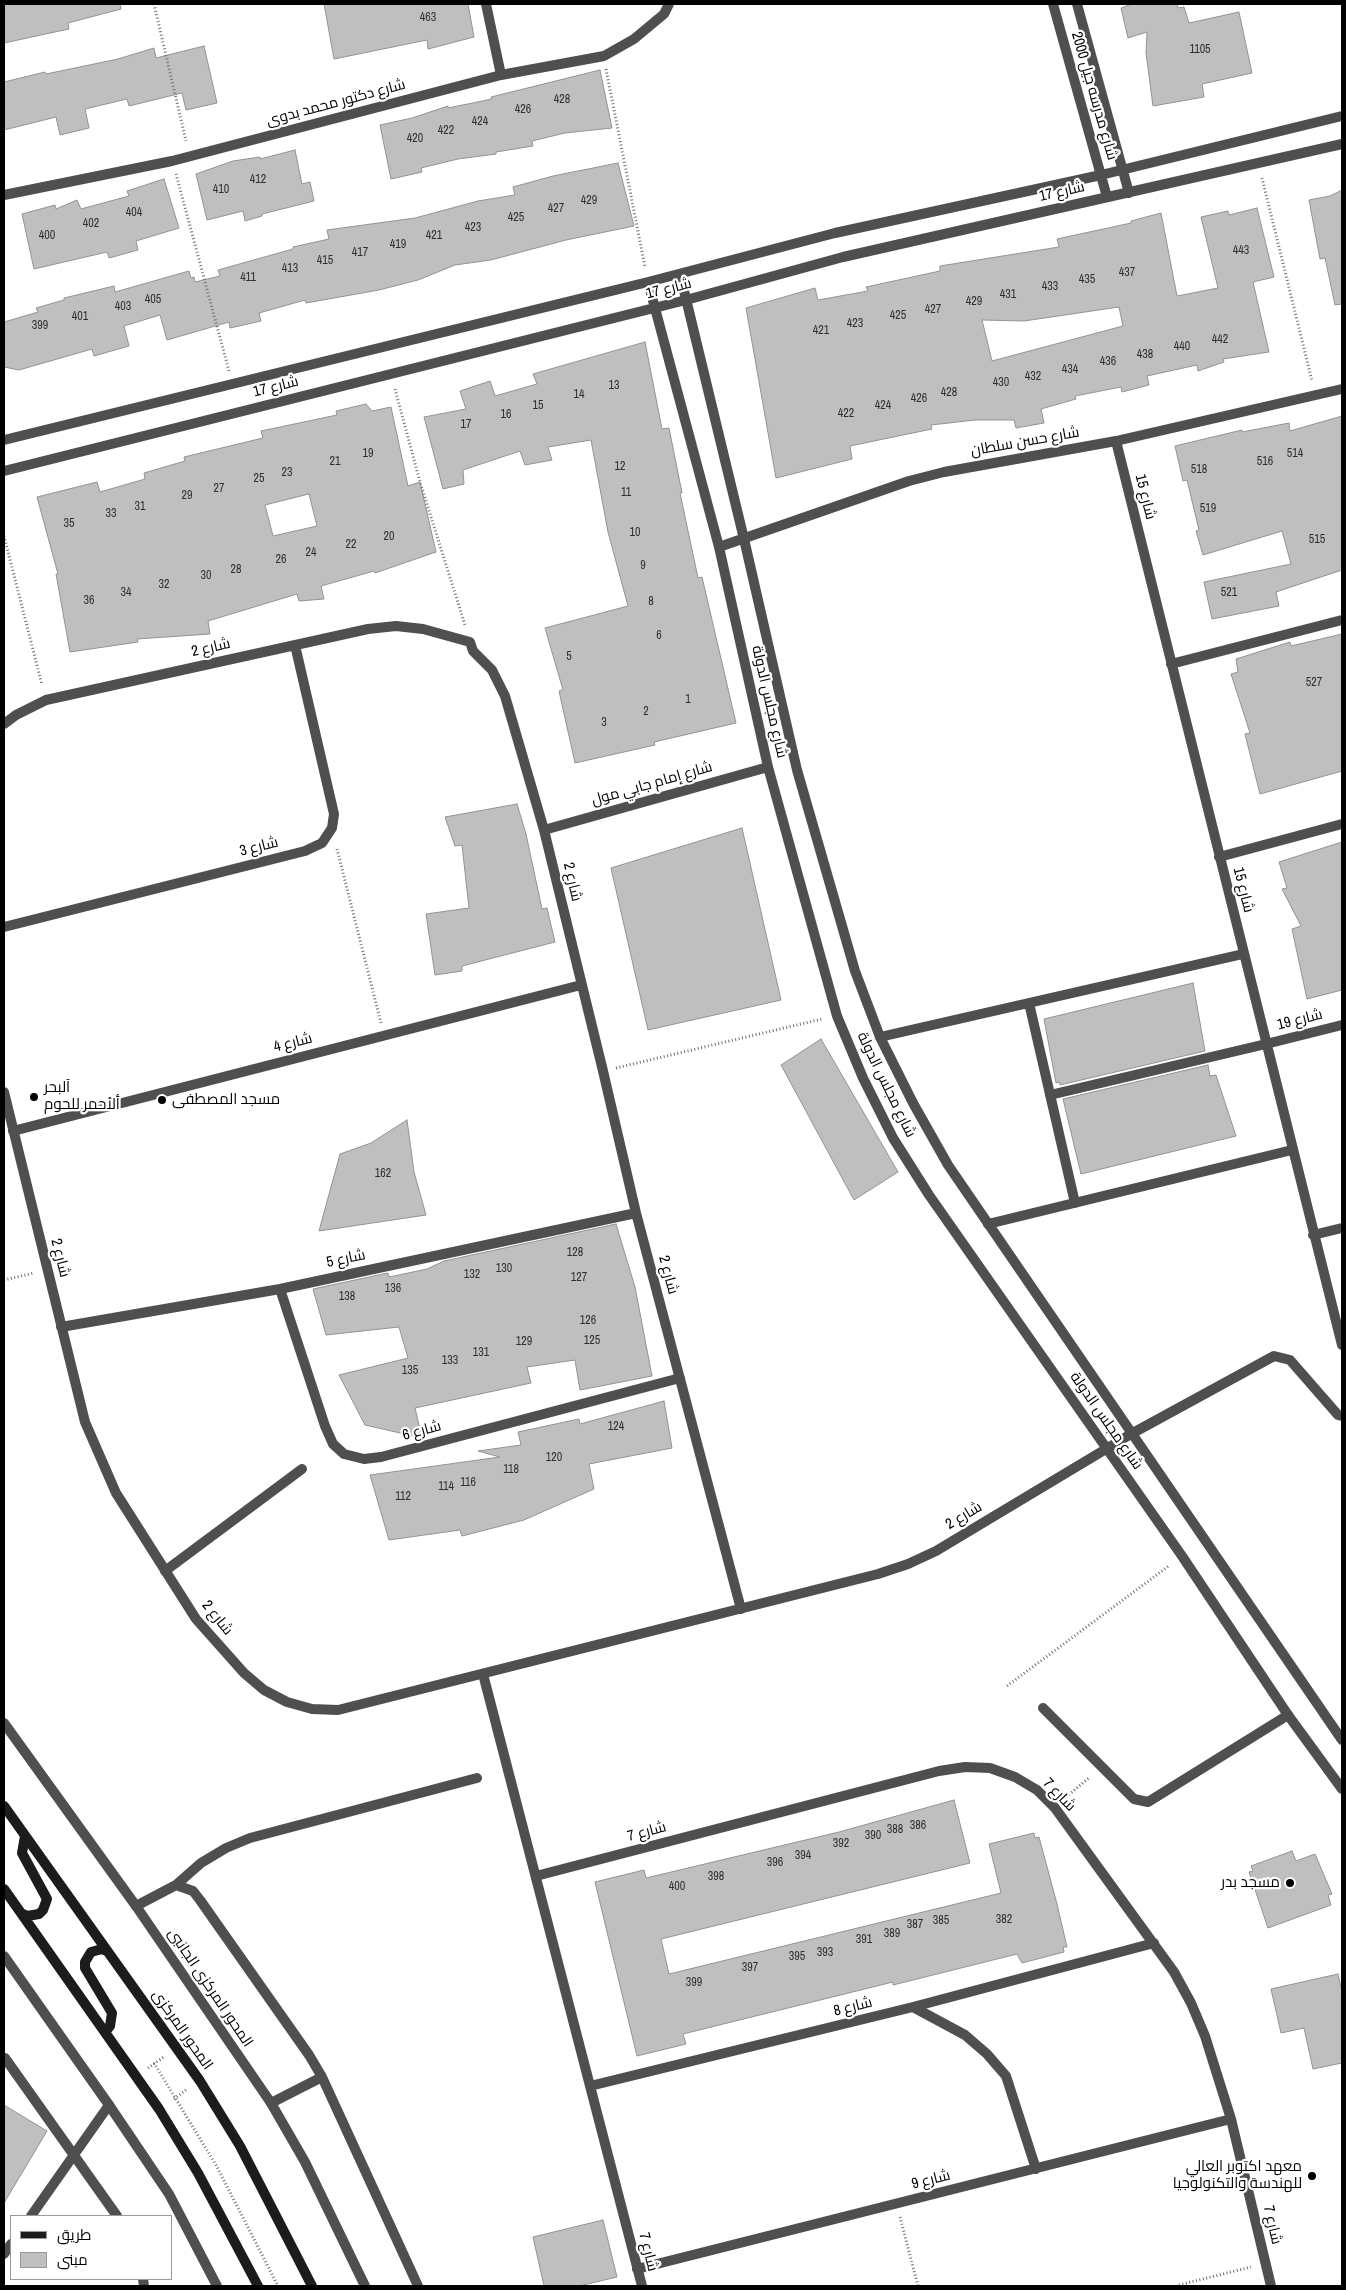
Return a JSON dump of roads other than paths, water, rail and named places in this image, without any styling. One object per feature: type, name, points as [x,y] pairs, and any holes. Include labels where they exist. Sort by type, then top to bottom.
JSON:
[{"type":"main road","name":"المحور المركزى","points":[[4,1806],[200,2081],[240,2146],[312,2286]]},
{"type":"main road","points":[[21,1913],[26,1916],[39,1914],[47,1900],[22,1853],[25,1836]]},
{"type":"main road","points":[[4,1889],[159,2109],[198,2173],[258,2286]]},
{"type":"main road","points":[[105,2032],[110,2026],[112,2013],[85,1968],[87,1956],[92,1952],[102,1949],[107,1951]]},
{"type":"street","points":[[486,4],[501,75]]},
{"type":"street","name":"شارع دكتور محمد بدوى","points":[[4,195],[172,161],[501,75],[604,56],[634,40],[664,14],[669,4]]},
{"type":"street","name":"شارع مدرسه جيل 2000","points":[[1053,4],[1106,197]]},
{"type":"street","name":"شارع مدرسه جيل 2000","points":[[1077,4],[1129,193]]},
{"type":"street","name":"شارع 17","points":[[4,440],[648,282],[835,233],[1101,175],[1342,116]]},
{"type":"street","name":"شارع 17","points":[[4,470],[655,308],[843,257],[1342,144]]},
{"type":"street","name":"شارع مجلس الدولة","points":[[680,274],[797,770],[855,971],[880,1036],[913,1103],[948,1165],[1342,1740]]},
{"type":"street","name":"شارع مجلس الدولة","points":[[648,282],[719,547],[768,766],[837,1016],[863,1078],[889,1129],[929,1195],[1182,1556],[1288,1715],[1342,1789]]},
{"type":"street","name":"شارع حسن سلطان","points":[[719,547],[909,481],[944,472],[1116,442],[1342,389]]},
{"type":"street","name":"شارع 15","points":[[1116,442],[1342,1345]]},
{"type":"street","points":[[1171,664],[1342,620]]},
{"type":"street","name":"شارع 2","points":[[4,724],[16,714],[46,700],[368,629],[396,626],[423,629],[470,642],[473,651],[492,670],[505,696],[544,830],[636,1213],[741,1609]]},
{"type":"street","name":"شارع 3","points":[[4,927],[305,851],[322,843],[332,828],[334,814],[295,645]]},
{"type":"street","name":"شارع إمام جابي مول","points":[[544,830],[768,766]]},
{"type":"street","points":[[1219,857],[1342,824]]},
{"type":"street","points":[[880,1036],[1243,954]]},
{"type":"street","name":"شارع 4","points":[[13,1131],[581,985]]},
{"type":"street","points":[[1029,1003],[1075,1203]]},
{"type":"street","name":"شارع 19","points":[[1050,1096],[1342,1025]]},
{"type":"street","name":"شارع 2","points":[[4,1092],[85,1422],[116,1493],[196,1619],[244,1673],[264,1690],[287,1702],[312,1709],[338,1710],[878,1574],[908,1564],[936,1551],[1131,1434],[1274,1356],[1290,1360],[1338,1415],[1342,1416]]},
{"type":"street","points":[[988,1224],[1292,1150]]},
{"type":"street","name":"شارع 5","points":[[61,1327],[280,1288],[636,1213]]},
{"type":"street","points":[[1313,1235],[1342,1228]]},
{"type":"street","name":"شارع 6","points":[[280,1288],[324,1426],[333,1444],[344,1454],[364,1459],[381,1458],[680,1378]]},
{"type":"street","points":[[165,1571],[302,1469]]},
{"type":"street","name":"شارع 7","points":[[483,1674],[642,2286]]},
{"type":"street","points":[[1043,1708],[1134,1799],[1148,1802],[1288,1715]]},
{"type":"street","name":"المحور المركزى الجانبى","points":[[4,1723],[136,1906],[271,2103],[306,2162],[365,2286]]},
{"type":"street","name":"شارع 7","points":[[536,1876],[939,1771],[964,1767],[990,1768],[1015,1776],[1036,1790],[1054,1808],[1154,1943],[1174,1972],[1191,2003],[1205,2036],[1231,2119],[1271,2286]]},
{"type":"street","points":[[136,1906],[176,1885],[201,1863],[226,1848],[250,1838],[477,1778]]},
{"type":"street","points":[[176,1885],[193,1891],[309,2055],[322,2077],[418,2286]]},
{"type":"street","name":"شارع 8","points":[[590,2086],[913,2007],[1154,1943]]},
{"type":"street","points":[[4,1956],[169,2194],[217,2286]]},
{"type":"street","points":[[913,2007],[965,2035],[987,2054],[1006,2076],[1036,2170]]},
{"type":"street","points":[[5,2058],[75,2154],[116,2215]]},
{"type":"street","points":[[271,2103],[322,2077]]},
{"type":"street","points":[[32,2215],[109,2105]]},
{"type":"street","name":"شارع 9","points":[[637,2269],[1036,2170],[1231,2119]]},
{"type":"place","name":"آلبحر ألأحمر للحوم","points":[[34,1097]]},
{"type":"place","name":"مسجد المصطفى","points":[[162,1100]]},
{"type":"place","name":"مسجد بدر","points":[[1290,1883]]},
{"type":"place","name":"معهد اكتوبر العالي للهندسة والتكنولوجيا","points":[[1312,2176]]}]
